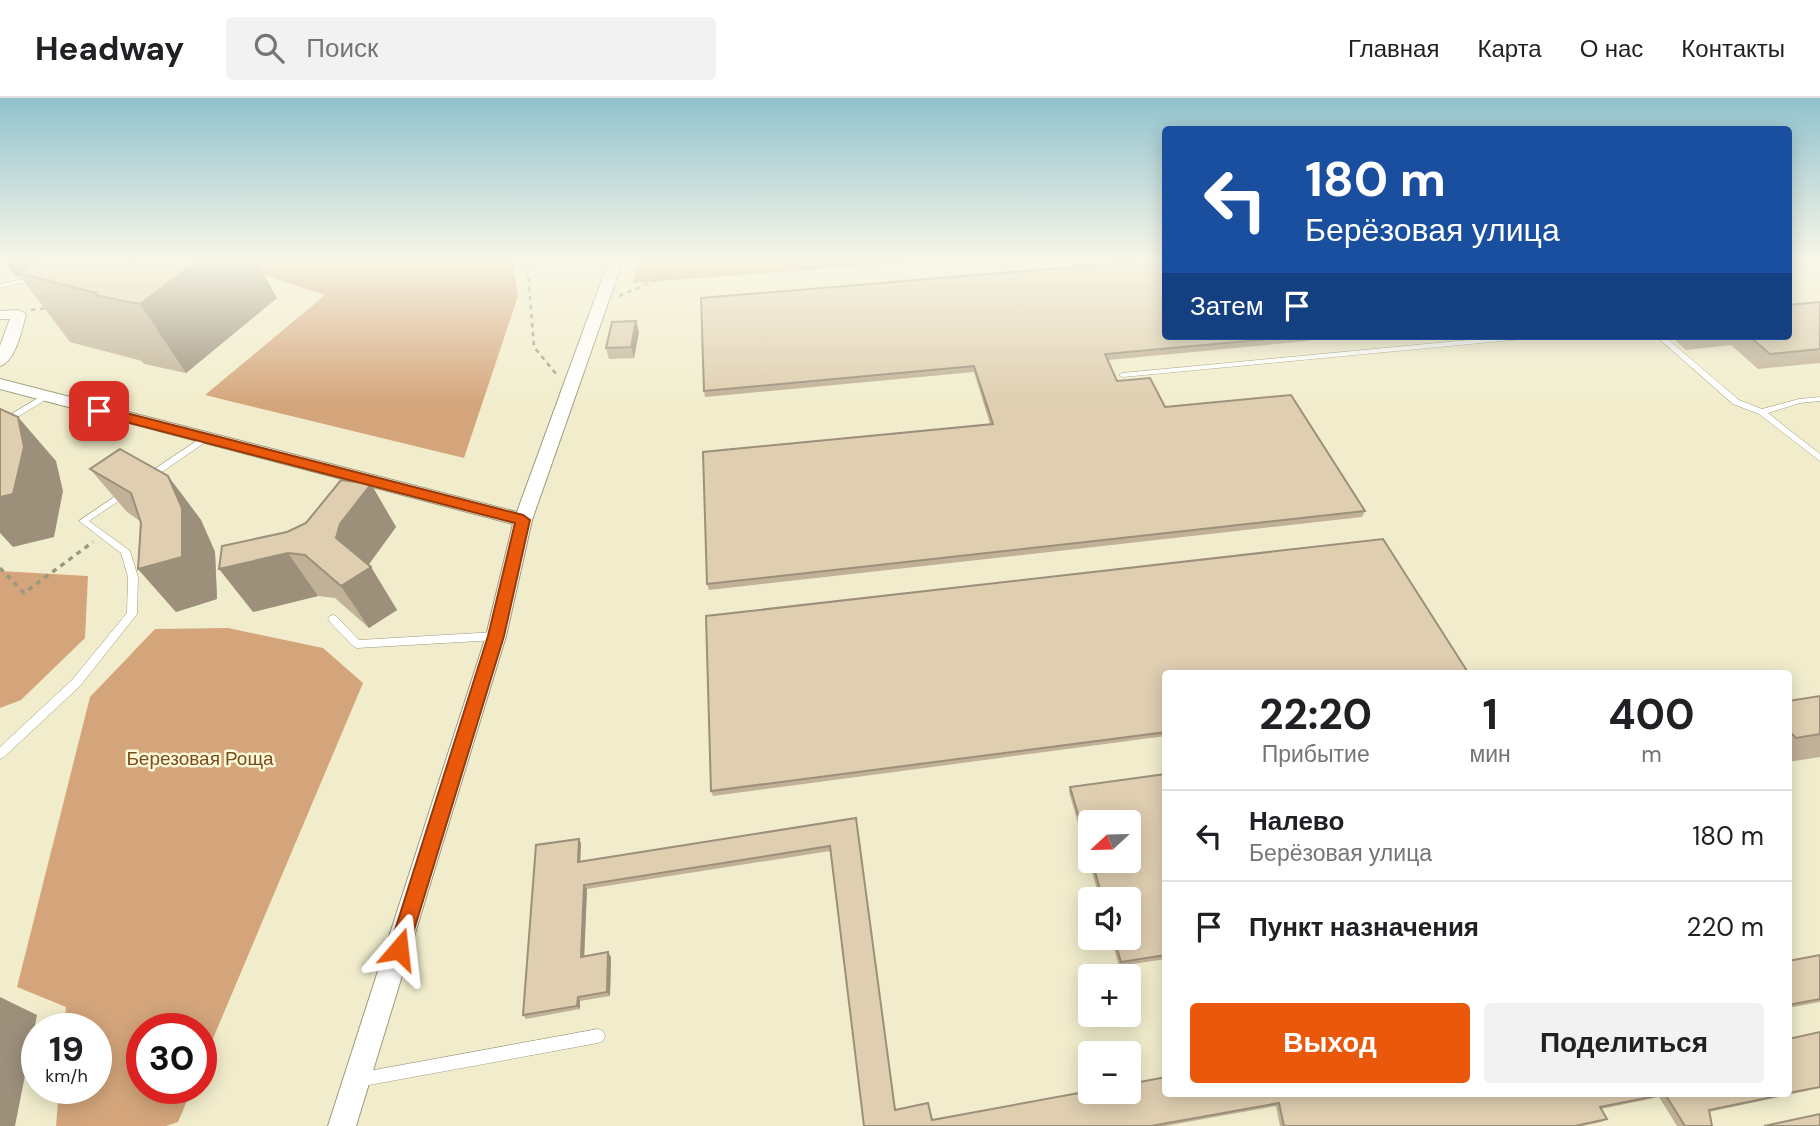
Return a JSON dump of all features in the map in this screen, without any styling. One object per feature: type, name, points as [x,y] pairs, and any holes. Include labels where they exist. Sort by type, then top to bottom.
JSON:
[{"type":"street","points":[[342,1126],[496,636],[523,520],[600,308]]},
{"type":"street","points":[[0,315],[19,314],[13,335],[0,361]]},
{"type":"street","points":[[0,384],[207,437],[376,489],[523,520]]},
{"type":"lane","points":[[1123,375],[1492,340]]},
{"type":"lane","points":[[1665,340],[1736,402],[1762,412],[1820,458]]},
{"type":"lane","points":[[0,425],[46,397]]},
{"type":"lane","points":[[1762,412],[1798,401],[1820,399]]},
{"type":"lane","points":[[0,754],[76,683],[132,614],[132,577],[125,551],[83,521],[207,437]]},
{"type":"lane","points":[[332,620],[357,644],[496,636]]},
{"type":"lane","points":[[358,1080],[598,1036]]},
{"type":"path","points":[[19,314],[49,308]]},
{"type":"path","points":[[531,308],[534,347],[569,390]]},
{"type":"path","points":[[0,568],[24,593],[102,535]]},
{"type":"green space","points":[[309,308],[514,308],[464,458],[205,395]]},
{"type":"green space","points":[[0,571],[88,576],[85,638],[21,700],[0,708]]},
{"type":"green space","name":"Березовая Роща","points":[[228,628],[323,648],[363,683],[217,1029],[217,1013],[126,1013],[126,1104],[186,1104],[178,1122],[166,1126],[56,1126],[58,1104],[112,1104],[112,1013],[65,1013],[66,1007],[17,987],[90,697],[155,629]]},
{"type":"building","points":[[701,308],[1162,308],[1162,340],[1258,340],[1105,354],[1117,381],[1150,378],[1165,407],[1291,395],[1365,511],[707,584],[703,452],[993,424],[974,366],[704,391]]},
{"type":"building","points":[[1792,308],[1820,308],[1820,349],[1770,354],[1754,340],[1792,340]]},
{"type":"building","points":[[636,321],[631,347],[606,348],[612,322]]},
{"type":"building","points":[[0,409],[18,417],[24,447],[13,494],[0,497]]},
{"type":"building","points":[[120,449],[168,476],[182,508],[182,557],[138,569],[141,523],[131,493],[90,469]]},
{"type":"building","points":[[341,480],[371,484],[340,524],[336,538],[371,567],[341,586],[305,555],[288,553],[219,569],[222,546],[287,532],[306,523]]},
{"type":"building","points":[[1383,539],[1466,670],[1162,670],[1162,733],[711,791],[706,616]]},
{"type":"building","points":[[1820,696],[1820,734],[1796,738],[1792,734],[1792,700]]},
{"type":"building","points":[[1162,775],[1162,956],[1121,962],[1118,950],[1141,950],[1141,887],[1099,887],[1095,873],[1141,873],[1141,810],[1078,810],[1078,814],[1070,787]]},
{"type":"building","points":[[856,818],[895,1110],[928,1103],[932,1120],[1078,1093],[1078,1104],[1141,1104],[1141,1082],[1162,1078],[1162,1097],[1650,1097],[1600,1107],[1607,1119],[1575,1126],[1284,1126],[1279,1103],[1151,1126],[864,1126],[830,846],[584,885],[581,957],[608,952],[607,992],[578,997],[577,1006],[523,1015],[536,845],[579,839],[578,862]]},
{"type":"building","points":[[1820,955],[1820,999],[1792,1004],[1792,960]]},
{"type":"building","points":[[1820,1032],[1820,1087],[1792,1092],[1792,1038]]},
{"type":"building","points":[[1667,1097],[1772,1097],[1709,1110],[1712,1126],[1685,1126]]},
{"type":"building","points":[[1820,1114],[1820,1126],[1764,1126]]},
{"type":"route","points":[[99,411],[523,520],[496,636],[399,949]]}]
